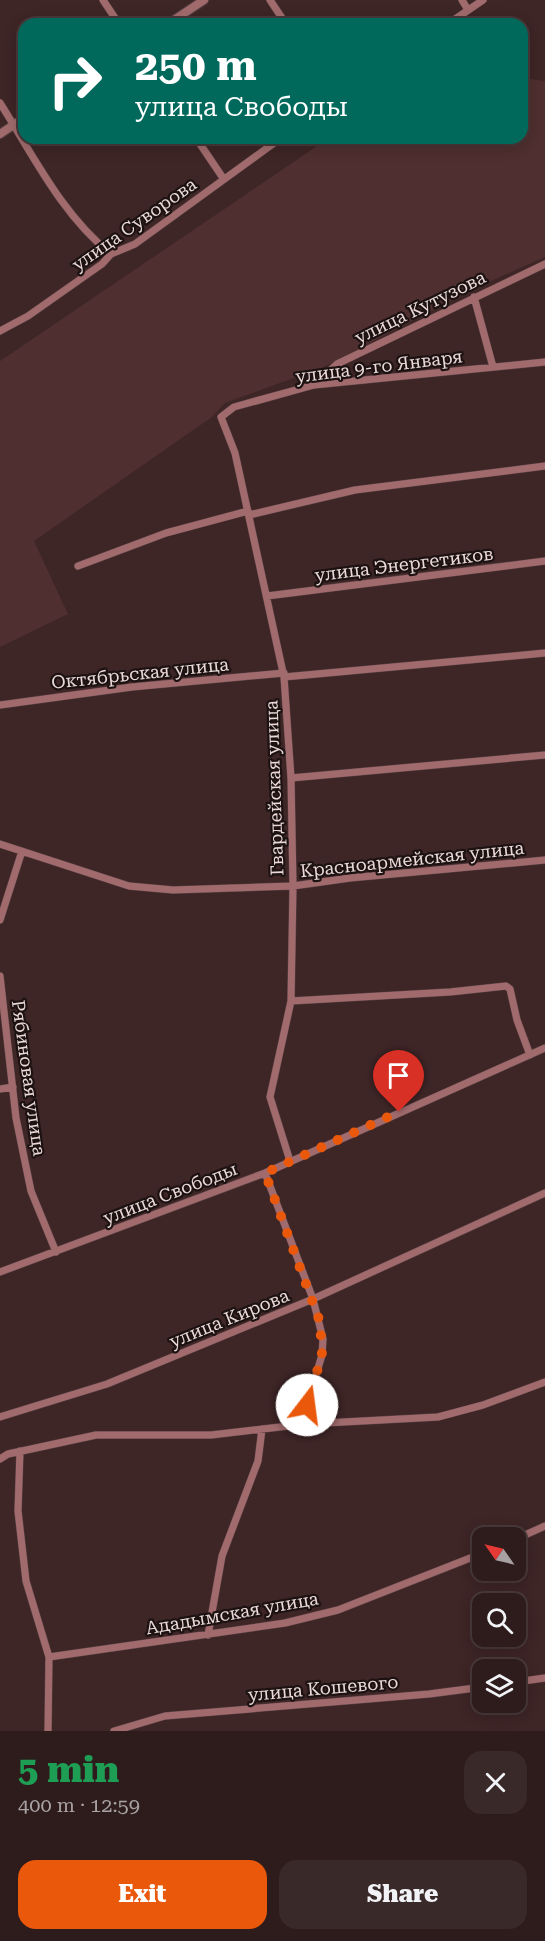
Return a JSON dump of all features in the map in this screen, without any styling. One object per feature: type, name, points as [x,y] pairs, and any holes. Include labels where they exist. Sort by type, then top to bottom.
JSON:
[{"type":"street","points":[[103,0],[115,18]]},
{"type":"street","points":[[177,18],[204,0]]},
{"type":"street","points":[[270,0],[282,18]]},
{"type":"street","points":[[462,0],[468,10]]},
{"type":"street","points":[[457,18],[483,0]]},
{"type":"street","points":[[0,103],[18,135]]},
{"type":"street","points":[[0,134],[18,122]]},
{"type":"street","points":[[24,144],[66,204],[98,243],[111,254]]},
{"type":"street","points":[[200,144],[224,178]]},
{"type":"street","name":"улица Суворова","points":[[0,331],[28,316],[102,264],[111,254],[135,244],[272,144]]},
{"type":"street","name":"улица Кутузова","points":[[314,385],[337,364],[545,264]]},
{"type":"street","points":[[474,297],[493,367]]},
{"type":"street","name":"улица 9-го Января","points":[[221,417],[234,407],[314,385],[545,362]]},
{"type":"street","name":"Гвардейская улица","points":[[221,417],[235,453],[284,675],[291,778],[293,886],[291,1001],[269,1089],[272,1107],[290,1161]]},
{"type":"street","points":[[78,566],[166,533],[355,490],[545,466]]},
{"type":"street","name":"улица Энергетиков","points":[[267,596],[545,561]]},
{"type":"street","name":"Октябрьская улица","points":[[0,705],[132,687],[545,653]]},
{"type":"street","points":[[291,778],[545,755]]},
{"type":"street","name":"Красноармейская улица","points":[[0,844],[143,888],[173,890],[293,886],[350,878],[545,860]]},
{"type":"street","points":[[0,920],[22,851]]},
{"type":"street","name":"Рябиновая улица","points":[[0,976],[16,1118],[31,1191],[56,1252]]},
{"type":"street","points":[[291,1001],[450,992],[506,986],[510,989],[517,1020],[530,1054]]},
{"type":"street","name":"улица Свободы","points":[[0,1272],[265,1173],[545,1048]]},
{"type":"street","points":[[0,1089],[13,1087]]},
{"type":"street","points":[[265,1173],[313,1299],[323,1347],[307,1405],[306,1424]]},
{"type":"street","name":"улица Кирова","points":[[0,1417],[108,1384],[313,1299],[545,1193]]},
{"type":"street","points":[[0,1460],[20,1451],[96,1435],[211,1435],[306,1424],[438,1417],[483,1405],[545,1382]]},
{"type":"street","points":[[208,1635],[222,1557],[258,1461],[262,1429]]},
{"type":"street","points":[[20,1451],[18,1511],[26,1581],[49,1657],[48,1731]]},
{"type":"street","points":[[526,1535],[545,1526]]},
{"type":"street","name":"Ададымская улица","points":[[49,1657],[285,1623],[338,1610],[472,1557]]},
{"type":"street","points":[[526,1681],[545,1678]]},
{"type":"street","name":"улица Кошевого","points":[[114,1731],[165,1716],[429,1695],[472,1689]]},
{"type":"shaded area","points":[[528,79],[545,81],[545,257],[471,290],[324,367],[225,403],[212,417],[34,541],[68,614],[0,647],[0,361],[320,144],[528,144]]},
{"type":"route","points":[[307,1405],[322,1355],[323,1339],[320,1322],[265,1173],[399,1112]]}]
